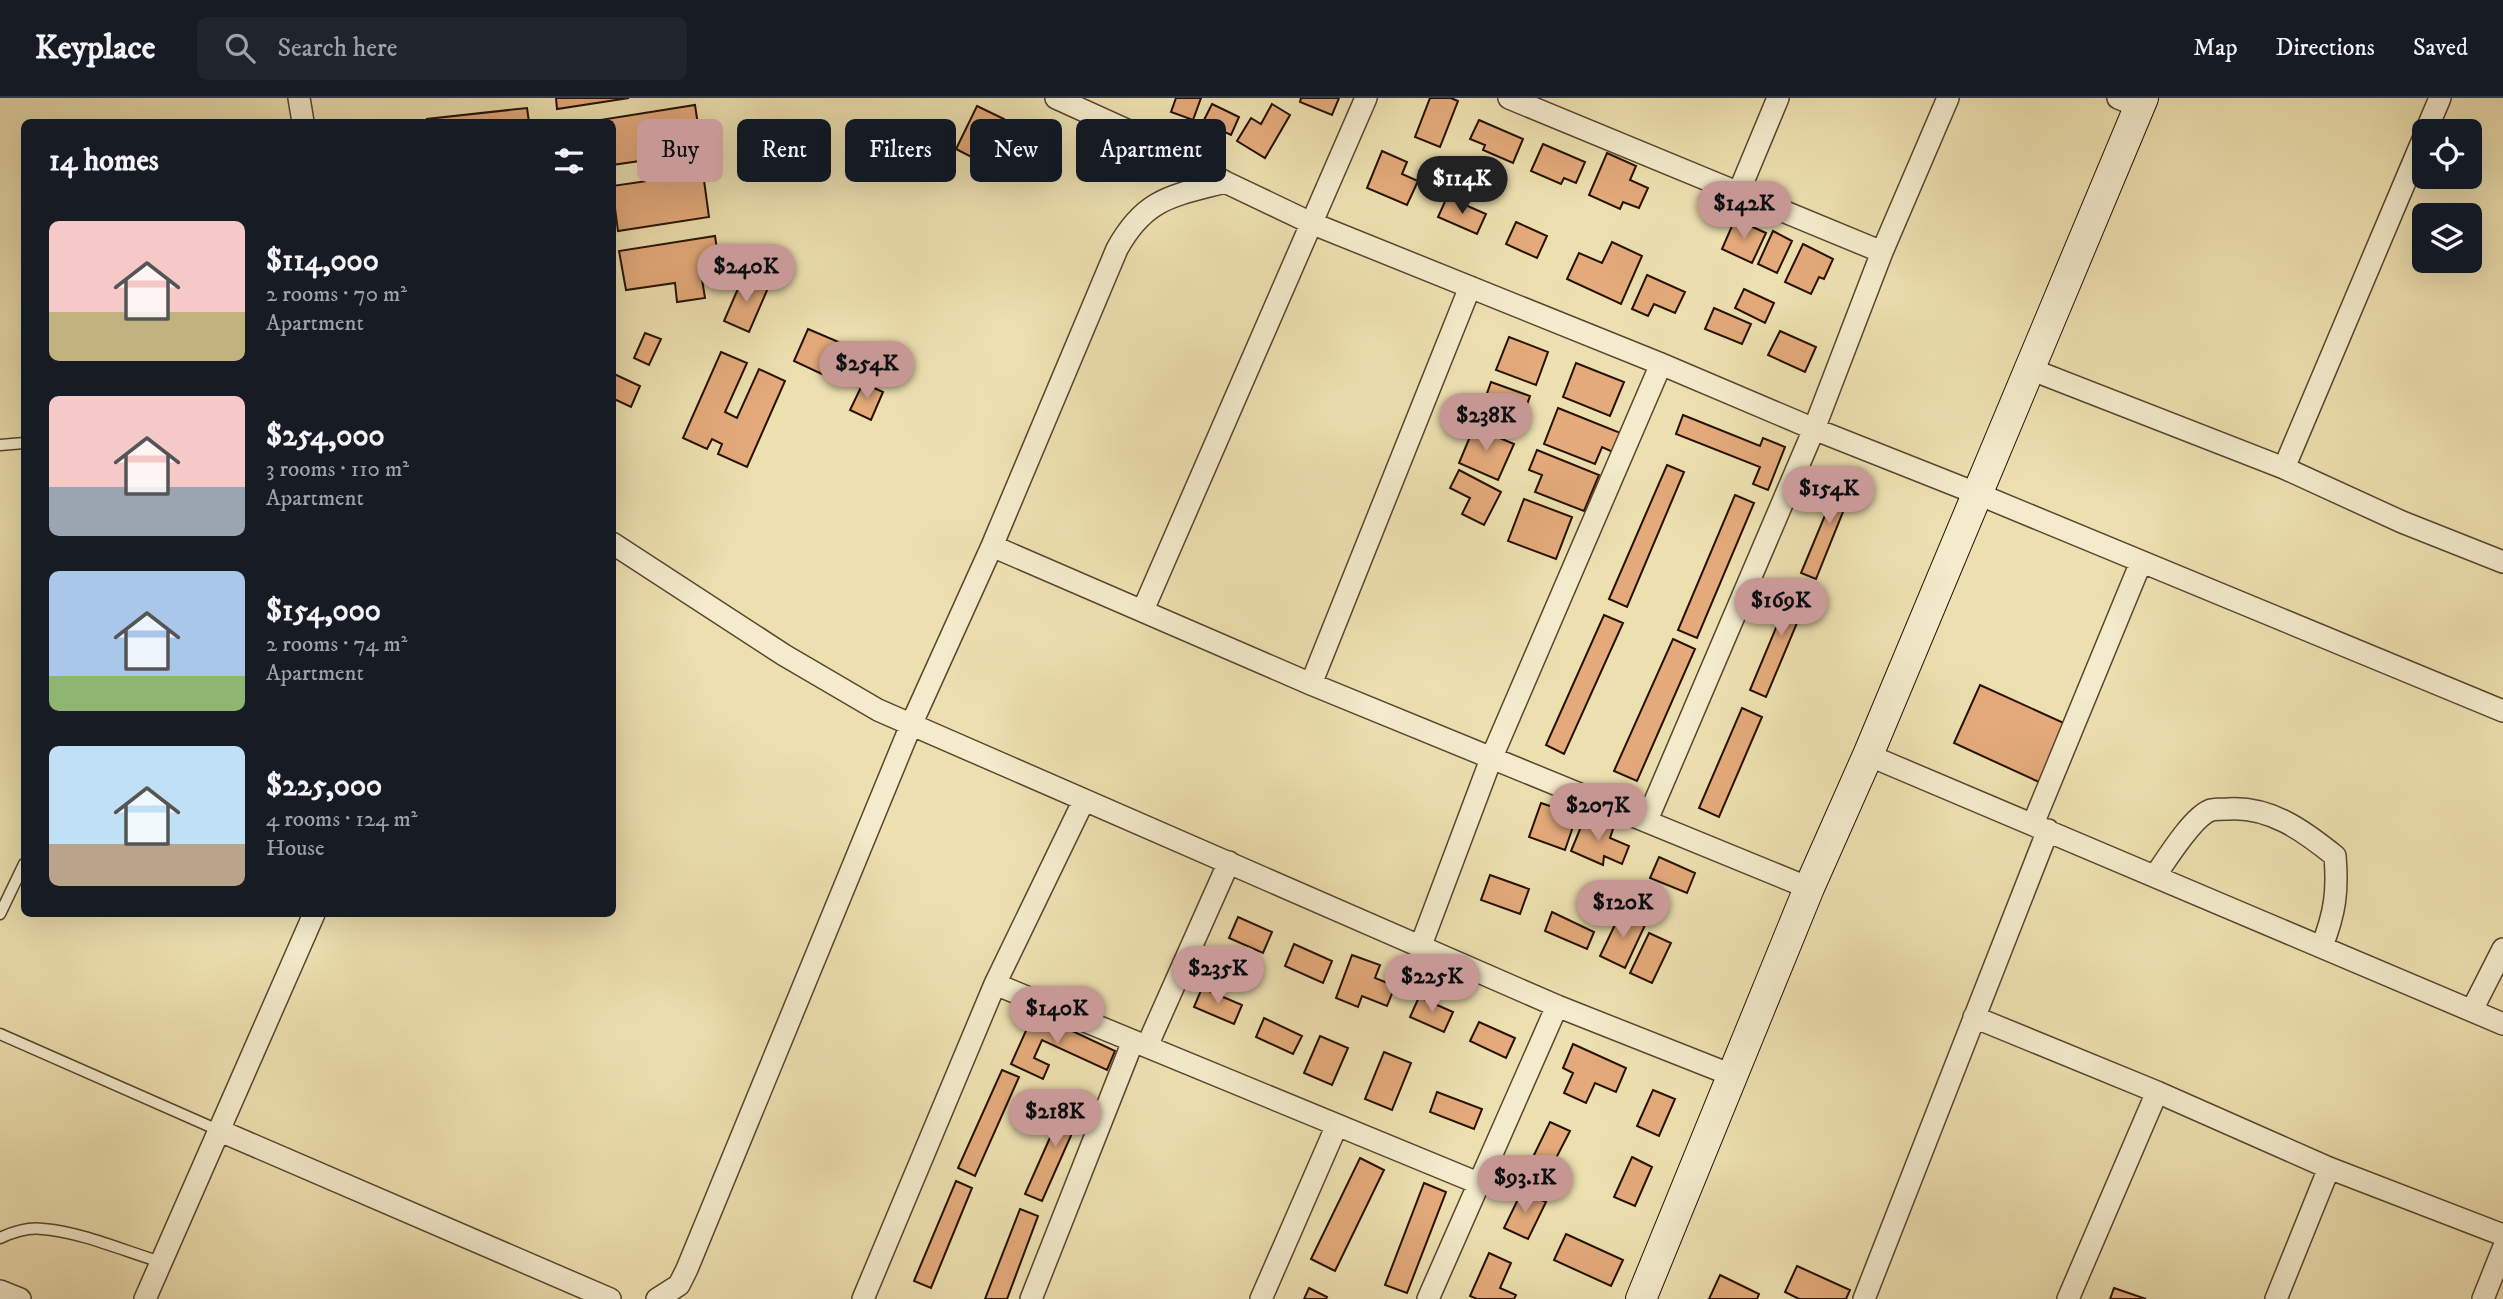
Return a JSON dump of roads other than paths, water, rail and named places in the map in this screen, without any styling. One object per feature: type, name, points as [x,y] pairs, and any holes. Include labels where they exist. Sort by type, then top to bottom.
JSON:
[{"type":"street","points":[[299,98],[302,119]]},
{"type":"street","points":[[1056,98],[1102,119]]},
{"type":"street","points":[[1143,610],[1366,98]]},
{"type":"street","points":[[1509,98],[1541,104],[1738,194],[1882,252]]},
{"type":"street","points":[[1738,194],[1778,98]]},
{"type":"street","points":[[1647,820],[1814,429],[1882,252],[1948,98]]},
{"type":"street","points":[[2431,119],[2440,98]]},
{"type":"street","points":[[1641,1299],[1809,888],[1868,755],[2030,369],[2133,101]]},
{"type":"street","points":[[2284,468],[2412,165]]},
{"type":"street","points":[[657,1299],[679,1285],[687,1269],[911,725],[992,546],[1117,249],[1130,226],[1150,207],[1173,196],[1225,182],[1311,223],[1661,364],[2503,711]]},
{"type":"street","points":[[1311,684],[1471,287]]},
{"type":"street","points":[[1421,945],[1492,759],[1661,364]]},
{"type":"street","points":[[2030,369],[2284,468],[2402,522],[2503,561]]},
{"type":"street","points":[[616,546],[834,686],[911,725],[1557,1006],[1734,1076]]},
{"type":"street","points":[[992,546],[1311,684],[1809,888]]},
{"type":"street","points":[[1864,1299],[1975,1017],[2040,827],[2141,562]]},
{"type":"street","points":[[1868,755],[2503,1024]]},
{"type":"street","points":[[863,1299],[995,984],[1084,800]]},
{"type":"street","points":[[2155,876],[2185,832],[2210,810],[2242,808],[2273,816],[2307,833],[2335,856],[2337,885],[2333,918],[2322,946]]},
{"type":"street","points":[[1031,1299],[1140,1044],[1229,862]]},
{"type":"street","points":[[145,1299],[313,917]]},
{"type":"street","points":[[2472,1010],[2503,949]]},
{"type":"street","points":[[995,984],[1478,1183]]},
{"type":"street","points":[[1428,1299],[1557,1006]]},
{"type":"street","points":[[1975,1017],[2157,1092],[2329,1168],[2503,1235]]},
{"type":"street","points":[[2068,1299],[2157,1092]]},
{"type":"street","points":[[1261,1299],[1337,1125]]},
{"type":"street","points":[[218,1130],[610,1299]]},
{"type":"street","points":[[2276,1299],[2329,1168]]},
{"type":"street","points":[[2483,1299],[2503,1249]]},
{"type":"street","points":[[0,1291],[20,1299]]},
{"type":"lane","points":[[0,445],[21,443]]},
{"type":"lane","points":[[0,914],[21,870]]},
{"type":"lane","points":[[0,1034],[218,1130]]},
{"type":"lane","points":[[0,1238],[13,1232],[41,1228],[71,1234],[161,1262]]}]
